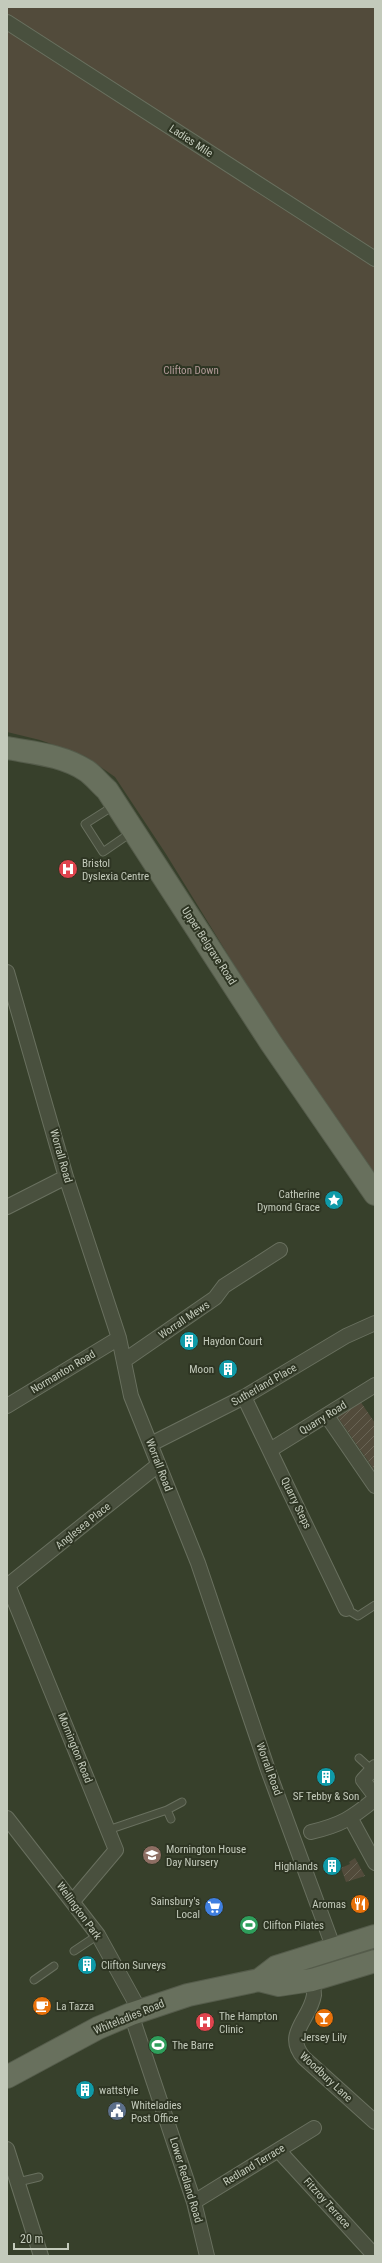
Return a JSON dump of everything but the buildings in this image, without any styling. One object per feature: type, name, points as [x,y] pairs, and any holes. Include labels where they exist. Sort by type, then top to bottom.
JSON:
[{"type":"main road","name":"Upper Belgrave Road","points":[[7,748],[49,755],[69,762],[87,772],[117,803],[271,1043],[375,1194]]},
{"type":"main road","name":"Whiteladies Road","points":[[260,1980],[276,1967],[375,1936]]},
{"type":"main road","name":"Whiteladies Road","points":[[7,2077],[98,2028],[188,1995],[260,1980],[279,1985],[312,1980],[373,1964]]},
{"type":"street","name":"Ladies Mile","points":[[7,22],[375,259]]},
{"type":"street","name":"Worrall Road","points":[[8,981],[66,1177],[119,1338],[125,1360],[131,1396],[198,1563],[268,1770],[334,1950]]},
{"type":"street","points":[[7,1207],[66,1177]]},
{"type":"street","name":"Worrall Mews","points":[[125,1360],[215,1298],[224,1286],[280,1250]]},
{"type":"street","name":"Sutherland Place","points":[[151,1444],[244,1397],[346,1336],[375,1323]]},
{"type":"street","name":"Normanton Road","points":[[7,1406],[119,1338]]},
{"type":"street","name":"Quarry Road","points":[[270,1450],[375,1385]]},
{"type":"street","name":"Quarry Steps","points":[[244,1397],[346,1609]]},
{"type":"street","points":[[327,1416],[375,1486]]},
{"type":"street","name":"Anglesea Place","points":[[7,1586],[158,1465]]},
{"type":"street","name":"Mornington Road","points":[[7,1586],[116,1850],[73,1901]]},
{"type":"street","points":[[311,1832],[332,1827],[351,1819],[375,1798],[364,1780],[373,1768]]},
{"type":"street","name":"Wellington Park","points":[[7,1818],[98,1935],[136,2013]]},
{"type":"street","points":[[351,1819],[375,1863]]},
{"type":"street","name":"Woodbury Lane","points":[[312,1980],[314,1996],[296,2036],[295,2046],[304,2058],[375,2122]]},
{"type":"street","name":"Lower Redland Road","points":[[136,2013],[194,2202],[207,2256]]},
{"type":"street","name":"Redland Terrace","points":[[194,2202],[279,2151],[314,2128]]},
{"type":"street","points":[[7,2149],[41,2256]]},
{"type":"street","name":"Fitzroy Terrace","points":[[279,2151],[372,2255]]},
{"type":"lane","points":[[117,803],[85,824],[103,852],[134,831]]},
{"type":"lane","points":[[346,1609],[358,1616],[375,1605]]},
{"type":"lane","points":[[359,1758],[373,1768]]},
{"type":"lane","points":[[108,1830],[167,1810],[182,1802]]},
{"type":"lane","points":[[167,1810],[171,1819]]},
{"type":"lane","points":[[74,1951],[98,1935]]},
{"type":"lane","points":[[34,1980],[54,1966]]},
{"type":"lane","points":[[18,2182],[39,2177]]},
{"type":"green space","name":"Clifton Down","points":[[7,7],[375,7],[375,1175],[270,1023],[166,854],[115,777],[85,756],[40,740],[7,732]]},
{"type":"green space","points":[[360,1401],[375,1423],[375,1471],[337,1416]]},
{"type":"green space","points":[[355,1858],[365,1876],[346,1882],[341,1868],[350,1864],[349,1862]]},
{"type":"place","name":"Bristol Dyslexia Centre","points":[[68,869]]},
{"type":"place","name":"Catherine Dymond Grace","points":[[334,1200]]},
{"type":"place","name":"Haydon Court","points":[[189,1341]]},
{"type":"place","name":"Moon","points":[[228,1369]]},
{"type":"place","name":"SF Tebby & Son","points":[[326,1777]]},
{"type":"place","name":"Mornington House Day Nursery","points":[[152,1855]]},
{"type":"place","name":"Highlands","points":[[332,1866]]},
{"type":"place","name":"Aromas","points":[[360,1904]]},
{"type":"place","name":"Sainsbury's Local","points":[[214,1907]]},
{"type":"place","name":"Clifton Pilates","points":[[249,1925]]},
{"type":"place","name":"Clifton Surveys","points":[[87,1965]]},
{"type":"place","name":"La Tazza","points":[[42,2006]]},
{"type":"place","name":"Jersey Lily","points":[[324,2018]]},
{"type":"place","name":"The Hampton Clinic","points":[[205,2022]]},
{"type":"place","name":"The Barre","points":[[158,2045]]},
{"type":"place","name":"wattstyle","points":[[85,2090]]},
{"type":"place","name":"Whiteladies Post Office","points":[[117,2111]]}]
